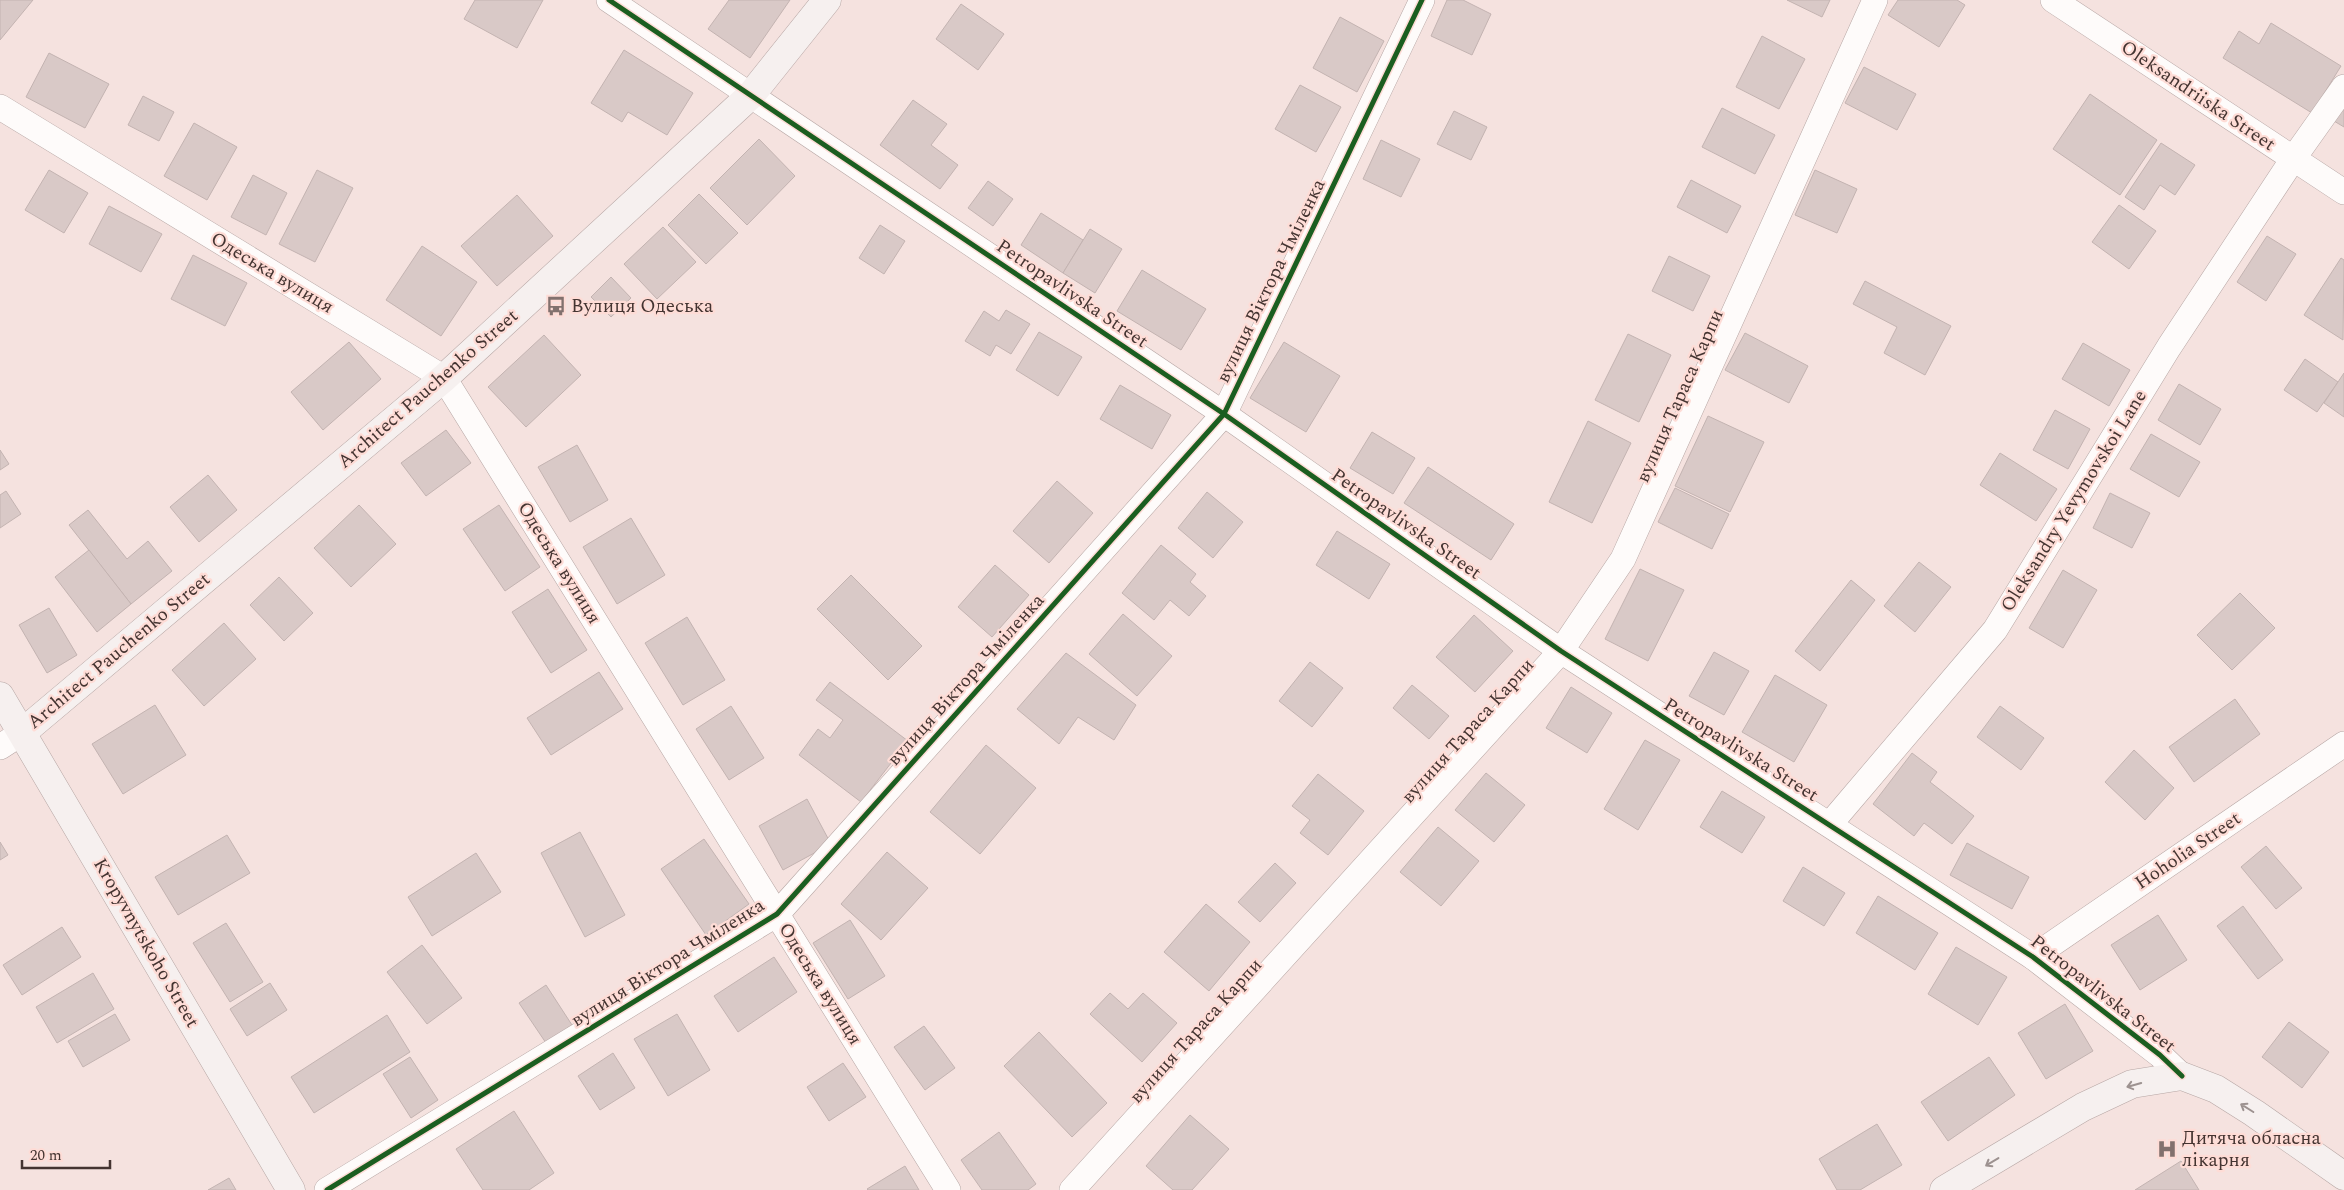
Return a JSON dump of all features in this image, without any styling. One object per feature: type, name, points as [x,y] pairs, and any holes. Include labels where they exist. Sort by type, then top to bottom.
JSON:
[{"type":"street","name":"Petropavlivska Street","points":[[609,0],[1224,414],[1561,651],[2033,957],[2160,1055],[2182,1076],[2216,1089],[2247,1108],[2344,1176]]},
{"type":"street","name":"Architect Pauchenko Street","points":[[0,748],[23,732],[444,378],[751,95],[827,0]]},
{"type":"street","name":"вулиця Віктора Чміленка","points":[[327,1190],[777,914],[1224,414],[1422,0]]},
{"type":"street","name":"вулиця Тараса Карпи","points":[[1072,1190],[1561,651],[1623,559],[1875,0]]},
{"type":"street","name":"Oleksandriiska Street","points":[[2053,0],[2344,192]]},
{"type":"street","name":"Oleksandry Yevymovskoi Lane","points":[[1830,824],[1994,630],[2169,347],[2293,159],[2344,87]]},
{"type":"street","name":"Одеська вулиця","points":[[0,107],[444,378],[948,1190]]},
{"type":"street","name":"Kropyvnytskoho Street","points":[[0,696],[23,732],[291,1190]]},
{"type":"street","name":"Hoholia Street","points":[[2033,957],[2344,744]]},
{"type":"street","points":[[1944,1190],[2083,1107],[2132,1084],[2182,1076]]},
{"type":"building","points":[[0,0],[33,0],[0,40]]},
{"type":"building","points":[[475,0],[543,0],[517,48],[464,19]]},
{"type":"building","points":[[729,0],[790,0],[750,58],[708,29]]},
{"type":"building","points":[[1447,0],[1463,0],[1491,14],[1472,55],[1431,36]]},
{"type":"building","points":[[1787,0],[1830,0],[1822,17]]},
{"type":"building","points":[[1898,0],[1957,0],[1965,5],[1939,47],[1888,15]]},
{"type":"building","points":[[961,4],[1004,34],[978,70],[936,39]]},
{"type":"building","points":[[1340,17],[1384,41],[1357,92],[1313,68]]},
{"type":"building","points":[[2271,23],[2341,66],[2312,113],[2223,58],[2239,31],[2259,44]]},
{"type":"building","points":[[1762,36],[1805,59],[1779,109],[1736,87]]},
{"type":"building","points":[[624,50],[693,93],[667,135],[628,112],[622,122],[591,103]]},
{"type":"building","points":[[49,53],[109,84],[85,128],[26,97]]},
{"type":"building","points":[[1864,67],[1916,94],[1897,130],[1845,103]]},
{"type":"building","points":[[1300,85],[1341,107],[1316,152],[1275,129]]},
{"type":"building","points":[[2090,94],[2157,140],[2120,195],[2053,149]]},
{"type":"building","points":[[143,96],[174,112],[159,141],[128,125]]},
{"type":"building","points":[[913,100],[947,124],[931,145],[958,165],[940,189],[880,145]]},
{"type":"building","points":[[2344,105],[2344,127],[2334,121]]},
{"type":"building","points":[[1722,108],[1775,135],[1755,174],[1702,147]]},
{"type":"building","points":[[1454,111],[1487,127],[1471,160],[1437,144]]},
{"type":"building","points":[[194,123],[237,147],[207,200],[164,176]]},
{"type":"building","points":[[759,139],[795,176],[747,225],[710,188]]},
{"type":"building","points":[[1381,140],[1420,159],[1401,197],[1363,179]]},
{"type":"building","points":[[2161,143],[2195,165],[2175,195],[2160,185],[2144,210],[2125,197]]},
{"type":"building","points":[[49,170],[88,193],[64,233],[25,210]]},
{"type":"building","points":[[317,170],[353,188],[315,262],[279,244]]},
{"type":"building","points":[[1815,170],[1857,189],[1837,233],[1795,215]]},
{"type":"building","points":[[253,175],[287,193],[266,235],[231,217]]},
{"type":"building","points":[[1691,180],[1741,206],[1727,233],[1677,207]]},
{"type":"building","points":[[988,181],[1013,199],[993,226],[968,208]]},
{"type":"building","points":[[699,194],[738,233],[706,264],[668,225]]},
{"type":"building","points":[[517,195],[553,236],[497,286],[461,246]]},
{"type":"building","points":[[2119,205],[2156,231],[2129,269],[2092,242]]},
{"type":"building","points":[[109,206],[162,234],[141,272],[89,244]]},
{"type":"building","points":[[1041,213],[1083,240],[1063,273],[1021,245]]},
{"type":"building","points":[[880,225],[905,241],[884,274],[859,258]]},
{"type":"building","points":[[663,227],[696,262],[657,299],[624,264]]},
{"type":"building","points":[[1090,229],[1122,249],[1095,293],[1063,273]]},
{"type":"building","points":[[2267,236],[2296,254],[2266,301],[2237,282]]},
{"type":"building","points":[[422,246],[477,282],[441,336],[386,300]]},
{"type":"building","points":[[193,255],[247,283],[225,326],[171,299]]},
{"type":"building","points":[[1669,256],[1710,276],[1693,311],[1652,291]]},
{"type":"building","points":[[2341,258],[2344,260],[2343,340],[2304,315]]},
{"type":"building","points":[[1142,270],[1206,309],[1181,350],[1117,311]]},
{"type":"building","points":[[611,277],[631,298],[611,317],[591,297]]},
{"type":"building","points":[[1865,281],[1951,326],[1925,375],[1884,353],[1897,327],[1853,304]]},
{"type":"building","points":[[1006,310],[1030,324],[1011,354],[996,345],[990,356],[965,341],[984,311],[999,321]]},
{"type":"building","points":[[1039,332],[1082,357],[1058,396],[1016,370]]},
{"type":"building","points":[[1745,333],[1808,366],[1789,403],[1725,370]]},
{"type":"building","points":[[1628,334],[1671,355],[1639,422],[1595,400]]},
{"type":"building","points":[[544,335],[581,375],[526,427],[488,387]]},
{"type":"building","points":[[349,342],[381,379],[323,430],[291,392]]},
{"type":"building","points":[[1284,342],[1340,376],[1306,432],[1250,398]]},
{"type":"building","points":[[2083,343],[2130,370],[2109,406],[2062,379]]},
{"type":"building","points":[[2305,359],[2338,382],[2317,412],[2284,390]]},
{"type":"building","points":[[2344,373],[2344,417],[2324,403]]},
{"type":"building","points":[[2179,384],[2221,409],[2200,445],[2158,420]]},
{"type":"building","points":[[1120,385],[1171,415],[1152,449],[1100,419]]},
{"type":"building","points":[[2055,410],[2090,429],[2068,469],[2033,450]]},
{"type":"building","points":[[1708,416],[1764,442],[1730,512],[1675,486]]},
{"type":"building","points":[[1588,421],[1631,443],[1592,523],[1549,502]]},
{"type":"building","points":[[446,430],[471,463],[426,496],[401,463]]},
{"type":"building","points":[[1372,432],[1415,458],[1393,494],[1350,468]]},
{"type":"building","points":[[2151,434],[2200,462],[2179,497],[2130,469]]},
{"type":"building","points":[[577,445],[608,500],[570,522],[538,467]]},
{"type":"building","points":[[0,450],[9,464],[0,470]]},
{"type":"building","points":[[2000,453],[2057,489],[2036,521],[1980,485]]},
{"type":"building","points":[[1428,467],[1514,524],[1491,560],[1404,503]]},
{"type":"building","points":[[208,475],[237,510],[199,542],[170,507]]},
{"type":"building","points":[[1057,481],[1093,513],[1049,563],[1013,531]]},
{"type":"building","points":[[1675,488],[1729,514],[1712,549],[1658,522]]},
{"type":"building","points":[[6,491],[21,514],[0,528],[0,495]]},
{"type":"building","points":[[1207,492],[1243,522],[1213,558],[1178,528]]},
{"type":"building","points":[[2110,493],[2150,513],[2132,548],[2093,528]]},
{"type":"building","points":[[359,505],[396,544],[351,587],[314,548]]},
{"type":"building","points":[[499,505],[540,567],[505,591],[463,529]]},
{"type":"building","points":[[88,510],[127,559],[148,541],[172,571],[131,604],[69,525]]},
{"type":"building","points":[[631,518],[665,575],[617,604],[583,547]]},
{"type":"building","points":[[1337,531],[1390,564],[1369,599],[1316,565]]},
{"type":"building","points":[[1161,545],[1196,574],[1190,582],[1206,596],[1189,616],[1170,600],[1154,620],[1122,593]]},
{"type":"building","points":[[89,550],[131,604],[97,632],[55,577]]},
{"type":"building","points":[[1919,562],[1951,587],[1915,632],[1884,606]]},
{"type":"building","points":[[995,565],[1029,595],[992,637],[958,607]]},
{"type":"building","points":[[1640,569],[1684,590],[1648,661],[1605,639]]},
{"type":"building","points":[[2063,570],[2097,590],[2063,648],[2029,628]]},
{"type":"building","points":[[851,575],[922,646],[888,680],[817,609]]},
{"type":"building","points":[[279,577],[313,613],[284,641],[250,605]]},
{"type":"building","points":[[1851,580],[1875,600],[1820,671],[1795,651]]},
{"type":"building","points":[[548,589],[587,650],[551,673],[512,612]]},
{"type":"building","points":[[2240,593],[2275,628],[2232,670],[2197,635]]},
{"type":"building","points":[[49,608],[77,655],[47,673],[19,625]]},
{"type":"building","points":[[1123,614],[1172,656],[1137,696],[1089,654]]},
{"type":"building","points":[[1474,615],[1513,651],[1475,692],[1436,657]]},
{"type":"building","points":[[687,617],[725,680],[683,705],[645,643]]},
{"type":"building","points":[[224,623],[256,659],[204,706],[172,670]]},
{"type":"building","points":[[1714,652],[1749,671],[1724,715],[1689,696]]},
{"type":"building","points":[[1066,653],[1136,705],[1114,740],[1078,717],[1059,744],[1017,709]]},
{"type":"building","points":[[1310,662],[1343,688],[1312,727],[1279,701]]},
{"type":"building","points":[[599,672],[623,709],[551,755],[527,718]]},
{"type":"building","points":[[1775,675],[1827,705],[1794,762],[1742,732]]},
{"type":"building","points":[[830,682],[908,741],[861,802],[799,755],[818,729],[830,738],[843,720],[816,700]]},
{"type":"building","points":[[1412,685],[1449,716],[1429,739],[1393,708]]},
{"type":"building","points":[[1571,687],[1612,713],[1587,753],[1546,728]]},
{"type":"building","points":[[2235,699],[2260,734],[2194,782],[2169,747]]},
{"type":"building","points":[[155,705],[186,755],[123,794],[92,744]]},
{"type":"building","points":[[731,706],[764,758],[729,780],[696,729]]},
{"type":"building","points":[[2000,706],[2044,738],[2021,770],[1977,737]]},
{"type":"building","points":[[1645,740],[1680,760],[1638,830],[1604,809]]},
{"type":"building","points":[[986,745],[1036,788],[980,854],[930,812]]},
{"type":"building","points":[[2134,750],[2174,788],[2145,820],[2105,782]]},
{"type":"building","points":[[1912,753],[1937,772],[1930,782],[1974,816],[1952,844],[1924,823],[1914,836],[1873,804]]},
{"type":"building","points":[[1486,773],[1525,805],[1494,842],[1455,810]]},
{"type":"building","points":[[1318,774],[1364,811],[1328,855],[1300,833],[1310,820],[1292,806]]},
{"type":"building","points":[[1722,791],[1765,817],[1742,853],[1700,827]]},
{"type":"building","points":[[807,799],[831,844],[783,870],[759,826]]},
{"type":"building","points":[[1438,827],[1479,861],[1441,906],[1400,872]]},
{"type":"building","points":[[580,832],[625,915],[585,937],[541,853]]},
{"type":"building","points":[[227,835],[250,873],[178,915],[155,877]]},
{"type":"building","points":[[704,839],[749,904],[706,935],[661,869]]},
{"type":"building","points":[[0,842],[8,855],[0,860]]},
{"type":"building","points":[[1967,843],[2029,877],[2012,909],[1950,875]]},
{"type":"building","points":[[2266,846],[2302,888],[2276,909],[2241,867]]},
{"type":"building","points":[[887,852],[928,888],[881,940],[841,904]]},
{"type":"building","points":[[476,853],[501,892],[432,936],[408,897]]},
{"type":"building","points":[[1275,863],[1296,883],[1260,922],[1238,902]]},
{"type":"building","points":[[1803,867],[1845,893],[1824,926],[1783,901]]},
{"type":"building","points":[[1878,896],[1938,933],[1915,970],[1856,933]]},
{"type":"building","points":[[1206,904],[1250,942],[1209,991],[1164,952]]},
{"type":"building","points":[[2243,906],[2283,960],[2258,979],[2217,926]]},
{"type":"building","points":[[2158,915],[2187,960],[2140,990],[2111,945]]},
{"type":"building","points":[[850,920],[885,976],[848,999],[813,943]]},
{"type":"building","points":[[226,923],[263,982],[230,1002],[193,943]]},
{"type":"building","points":[[62,927],[81,957],[22,995],[3,965]]},
{"type":"building","points":[[422,945],[462,998],[427,1024],[387,972]]},
{"type":"building","points":[[1956,947],[2007,977],[1978,1025],[1928,994]]},
{"type":"building","points":[[774,957],[797,992],[738,1032],[714,996]]},
{"type":"building","points":[[93,973],[114,1009],[57,1043],[36,1007]]},
{"type":"building","points":[[270,983],[287,1010],[247,1036],[230,1009]]},
{"type":"building","points":[[546,985],[572,1025],[546,1043],[519,1003]]},
{"type":"building","points":[[1110,993],[1128,1009],[1143,993],[1177,1023],[1142,1062],[1090,1014]]},
{"type":"building","points":[[2065,1004],[2093,1051],[2046,1079],[2018,1033]]},
{"type":"building","points":[[115,1014],[130,1040],[83,1067],[68,1041]]},
{"type":"building","points":[[677,1014],[710,1070],[668,1096],[634,1039]]},
{"type":"building","points":[[387,1015],[410,1052],[314,1113],[291,1077]]},
{"type":"building","points":[[2289,1022],[2329,1052],[2302,1088],[2262,1057]]},
{"type":"building","points":[[924,1026],[955,1068],[925,1090],[894,1047]]},
{"type":"building","points":[[1039,1032],[1107,1103],[1072,1137],[1004,1066]]},
{"type":"building","points":[[613,1053],[635,1088],[600,1110],[578,1076]]},
{"type":"building","points":[[410,1057],[438,1100],[411,1118],[383,1074]]},
{"type":"building","points":[[1989,1057],[2015,1095],[1948,1141],[1921,1102]]},
{"type":"building","points":[[843,1063],[866,1097],[829,1121],[807,1087]]},
{"type":"building","points":[[514,1111],[554,1173],[529,1190],[483,1190],[456,1149]]},
{"type":"building","points":[[1190,1115],[1229,1149],[1192,1190],[1173,1190],[1146,1166]]},
{"type":"building","points":[[1877,1124],[1902,1165],[1860,1190],[1837,1190],[1819,1159]]},
{"type":"building","points":[[999,1132],[1036,1184],[1028,1190],[982,1190],[961,1160]]},
{"type":"building","points":[[2181,1161],[2199,1190],[2135,1190]]},
{"type":"building","points":[[905,1166],[919,1190],[867,1189]]},
{"type":"building","points":[[229,1178],[236,1190],[208,1190]]},
{"type":"cycle path","points":[[609,0],[1224,414],[1561,651],[2033,957],[2160,1055],[2182,1076]]},
{"type":"cycle path","points":[[327,1190],[777,914],[1224,414],[1422,0]]},
{"type":"place","name":"Вулиця Одеська","points":[[556,306]]},
{"type":"place","name":"Дитяча обласна лікарня","points":[[2167,1149]]}]
